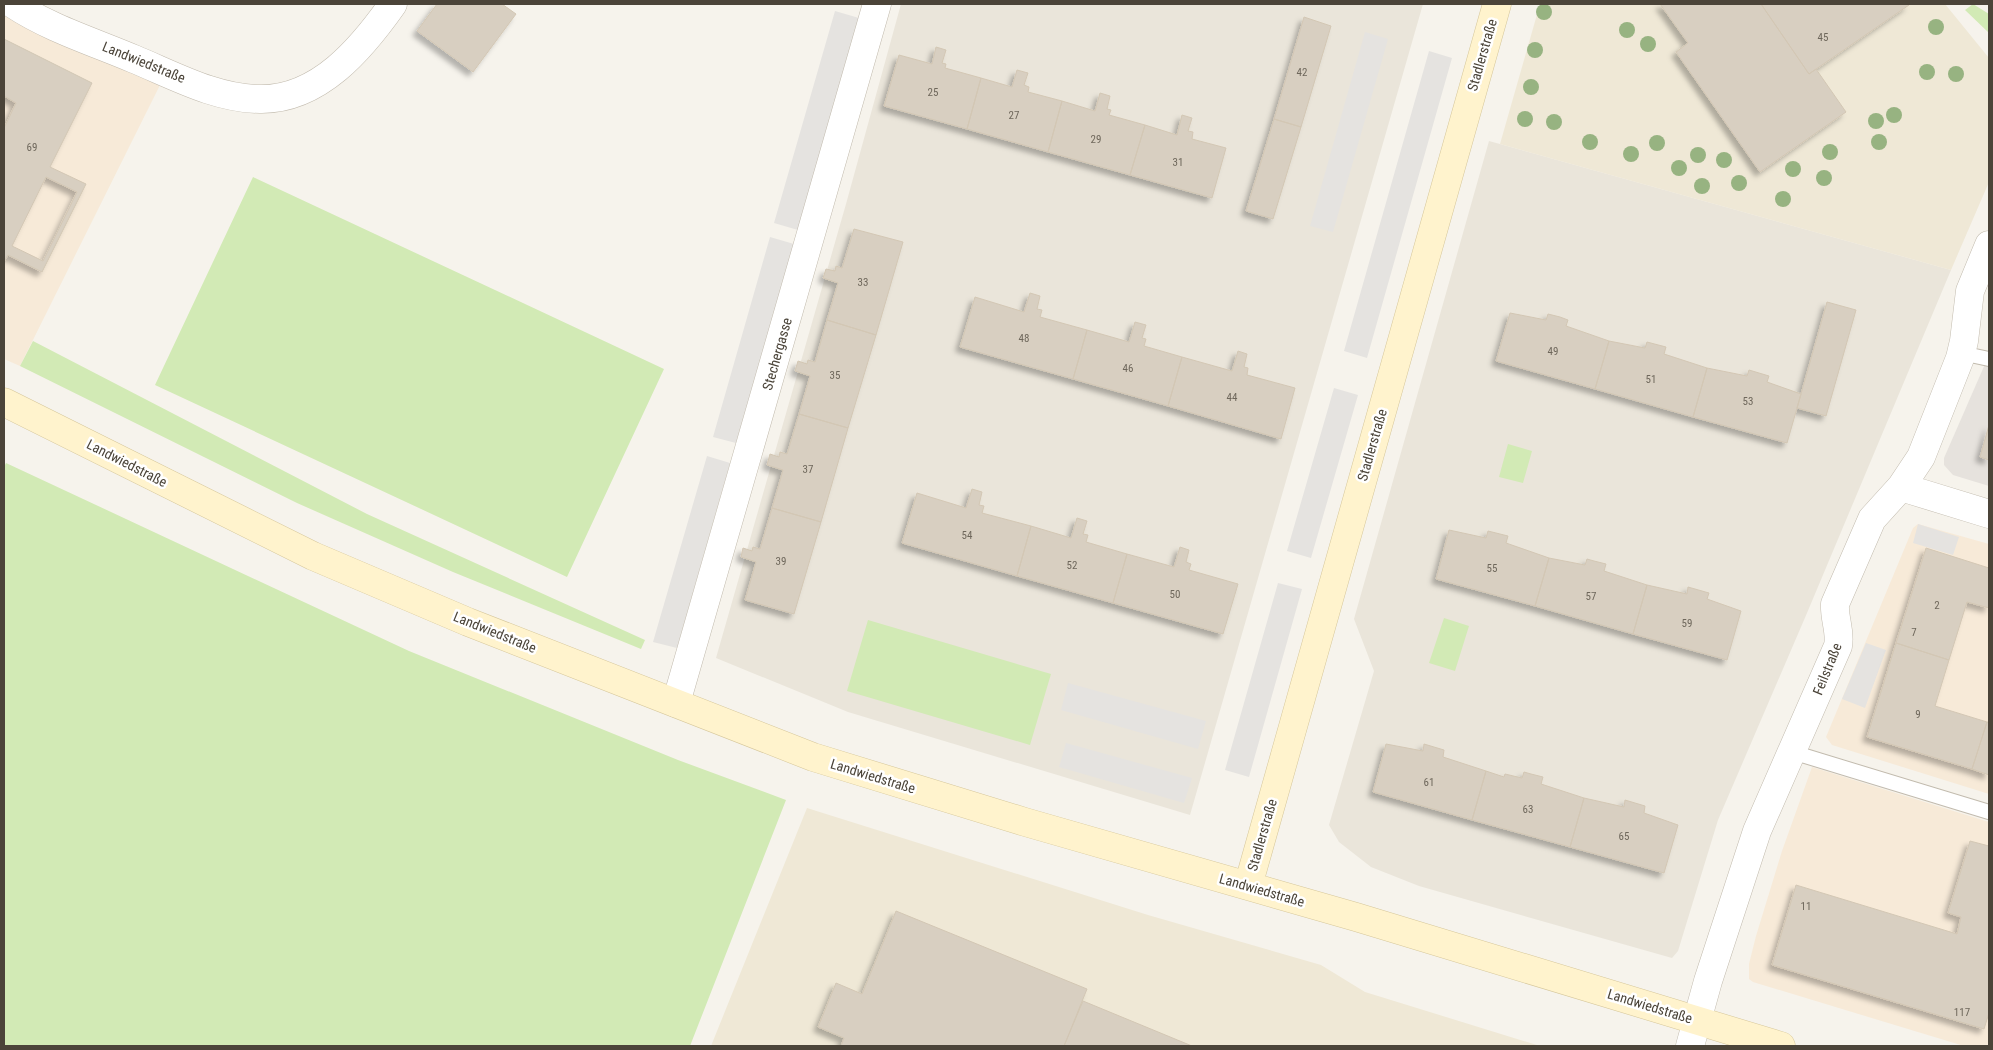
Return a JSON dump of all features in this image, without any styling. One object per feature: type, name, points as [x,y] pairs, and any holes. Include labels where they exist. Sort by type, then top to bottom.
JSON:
[{"type":"main road","name":"Stadlerstraße","points":[[1248,886],[1497,4]]},
{"type":"main road","name":"Landwiedstraße","points":[[4,402],[313,556],[468,622],[829,762],[1025,822],[1248,886],[1694,1034],[1781,1046]]},
{"type":"street","name":"Landwiedstraße","points":[[13,4],[56,26],[212,90],[258,99],[278,98],[297,92],[320,81],[339,67],[377,26],[393,4]]},
{"type":"street","name":"Stechergasse","points":[[676,703],[877,4]]},
{"type":"street","name":"Feilstraße","points":[[1694,1034],[1748,859],[1838,646],[1840,637],[1834,613],[1837,600],[1872,520],[1901,487],[1921,457],[1961,353],[1970,291],[1989,245]]},
{"type":"street","points":[[1901,487],[1989,514]]},
{"type":"lane","points":[[1961,353],[1989,359]]},
{"type":"lane","points":[[1792,752],[1989,812]]},
{"type":"shaded area","points":[[4,4],[162,81],[20,366],[4,359]]},
{"type":"shaded area","points":[[901,4],[1423,4],[1190,815],[848,712],[716,658],[846,204]]},
{"type":"shaded area","points":[[1540,4],[1945,4],[1989,58],[1989,182],[1951,270],[1500,144]]},
{"type":"shaded area","points":[[835,11],[859,18],[798,230],[774,223]]},
{"type":"shaded area","points":[[1365,32],[1388,39],[1333,232],[1310,226]]},
{"type":"shaded area","points":[[1429,51],[1452,58],[1367,358],[1344,351]]},
{"type":"shaded area","points":[[1489,141],[1951,270],[1718,820],[1678,951],[1672,958],[1419,886],[1371,867],[1339,842],[1329,825],[1374,671],[1354,619]]},
{"type":"shaded area","points":[[770,237],[794,244],[736,443],[713,437]]},
{"type":"shaded area","points":[[1989,355],[1989,486],[1953,475],[1944,465],[1944,458]]},
{"type":"shaded area","points":[[1334,388],[1358,395],[1311,558],[1287,551]]},
{"type":"shaded area","points":[[707,456],[730,463],[677,648],[653,642]]},
{"type":"shaded area","points":[[1918,524],[1989,544],[1989,794],[1832,745],[1826,737],[1913,528]]},
{"type":"shaded area","points":[[1918,524],[1959,537],[1953,555],[1913,543]]},
{"type":"shaded area","points":[[1278,583],[1302,589],[1249,777],[1225,770]]},
{"type":"shaded area","points":[[1866,643],[1886,650],[1865,708],[1842,699]]},
{"type":"shaded area","points":[[1068,683],[1206,721],[1198,749],[1061,710]]},
{"type":"shaded area","points":[[1066,743],[1192,778],[1184,803],[1059,767]]},
{"type":"shaded area","points":[[1812,767],[1989,822],[1989,1046],[1964,1046],[1753,982],[1749,979],[1749,964],[1756,936],[1782,851]]},
{"type":"shaded area","points":[[807,808],[1148,915],[1321,965],[1365,992],[1540,1046],[711,1046]]},
{"type":"green space","points":[[1973,4],[1989,14],[1989,33],[1965,10]]},
{"type":"green space","points":[[253,177],[664,369],[567,577],[155,385]]},
{"type":"green space","points":[[33,341],[367,514],[645,640],[641,649],[453,572],[297,503],[20,366]]},
{"type":"green space","points":[[1508,444],[1532,451],[1523,483],[1499,477]]},
{"type":"green space","points":[[6,463],[409,651],[678,760],[786,800],[690,1046],[4,1046],[4,467]]},
{"type":"green space","points":[[1444,618],[1469,626],[1455,671],[1429,663]]},
{"type":"green space","points":[[868,620],[1051,674],[1030,745],[847,691]]},
{"type":"building","points":[[437,4],[502,4],[516,14],[473,72],[417,31]]},
{"type":"building","points":[[1660,4],[1761,4],[1809,74],[1816,69],[1846,112],[1760,172],[1676,52],[1688,43]]},
{"type":"building","points":[[1761,4],[1908,4],[1909,5],[1809,74]]},
{"type":"building","points":[[1304,17],[1331,26],[1301,127],[1274,119]]},
{"type":"building","points":[[4,39],[92,83],[50,167],[86,184],[42,272],[8,255],[4,262],[4,128],[16,103],[4,96]],"holes":[[[46,177],[77,192],[43,261],[12,246]]]},
{"type":"building","points":[[936,47],[946,50],[942,63],[946,64],[945,68],[981,78],[967,129],[884,106],[899,55],[932,64]]},
{"type":"building","points":[[1017,70],[1028,73],[1024,85],[1029,87],[1028,92],[1062,101],[1048,152],[967,129],[981,78],[1012,87]]},
{"type":"building","points":[[1100,93],[1110,96],[1107,109],[1111,110],[1109,115],[1145,125],[1130,175],[1048,152],[1062,101],[1095,111]]},
{"type":"building","points":[[1182,115],[1192,118],[1188,131],[1193,132],[1192,139],[1226,148],[1212,198],[1130,175],[1145,125],[1177,135]]},
{"type":"building","points":[[1274,119],[1301,127],[1273,219],[1246,211]]},
{"type":"building","points":[[854,229],[903,242],[876,335],[827,320],[838,283],[823,278],[826,269],[835,271],[836,266],[842,268]]},
{"type":"building","points":[[1030,293],[1040,296],[1037,309],[1042,310],[1040,317],[1087,330],[1073,379],[960,347],[975,297],[1024,312]]},
{"type":"building","points":[[1827,302],[1856,310],[1826,416],[1797,408]]},
{"type":"building","points":[[1510,313],[1546,320],[1548,314],[1560,317],[1568,320],[1566,326],[1609,341],[1595,389],[1496,361]]},
{"type":"building","points":[[827,320],[876,335],[848,428],[799,414],[810,376],[795,371],[798,361],[807,364],[808,360],[815,362]]},
{"type":"building","points":[[1135,322],[1146,325],[1142,338],[1146,339],[1144,346],[1182,357],[1168,406],[1073,379],[1087,330],[1129,342]]},
{"type":"building","points":[[1609,341],[1645,348],[1647,342],[1666,347],[1664,354],[1707,368],[1693,417],[1595,389]]},
{"type":"building","points":[[1238,351],[1247,354],[1244,367],[1248,368],[1247,375],[1295,388],[1281,439],[1168,406],[1182,357],[1232,371]]},
{"type":"building","points":[[1707,368],[1747,376],[1749,370],[1769,376],[1767,382],[1801,394],[1787,443],[1693,417]]},
{"type":"building","points":[[799,414],[848,428],[821,522],[772,508],[783,470],[767,465],[770,454],[779,457],[780,452],[787,454]]},
{"type":"building","points":[[1989,425],[1989,460],[1980,457]]},
{"type":"building","points":[[972,489],[982,492],[979,505],[984,506],[982,513],[1031,526],[1017,576],[902,543],[917,493],[966,508]]},
{"type":"building","points":[[772,508],[821,522],[794,614],[745,600],[756,562],[741,557],[743,548],[752,551],[753,547],[760,549]]},
{"type":"building","points":[[1077,518],[1087,521],[1083,534],[1088,535],[1086,542],[1127,554],[1113,603],[1017,576],[1031,526],[1071,538]]},
{"type":"building","points":[[1449,530],[1486,538],[1488,531],[1508,536],[1506,543],[1549,558],[1535,606],[1436,579]]},
{"type":"building","points":[[1180,547],[1189,550],[1186,562],[1191,564],[1189,570],[1238,584],[1223,634],[1113,603],[1127,554],[1174,567]]},
{"type":"building","points":[[1926,548],[1989,568],[1989,608],[1967,602],[1949,660],[1896,643]]},
{"type":"building","points":[[1549,558],[1585,565],[1587,559],[1606,564],[1604,571],[1647,585],[1633,634],[1535,606]]},
{"type":"building","points":[[1647,585],[1687,594],[1688,587],[1709,593],[1707,599],[1741,611],[1727,660],[1633,634]]},
{"type":"building","points":[[1896,643],[1949,660],[1935,706],[1987,722],[1972,769],[1867,737]]},
{"type":"building","points":[[1987,722],[1989,722],[1989,775],[1972,769]]},
{"type":"building","points":[[1386,744],[1423,751],[1424,744],[1444,750],[1443,757],[1486,771],[1472,820],[1373,792]]},
{"type":"building","points":[[1486,771],[1504,777],[1505,774],[1522,778],[1524,772],[1543,777],[1541,784],[1584,798],[1570,847],[1472,820]]},
{"type":"building","points":[[1584,798],[1624,807],[1625,800],[1645,806],[1644,813],[1678,825],[1664,873],[1570,847]]},
{"type":"building","points":[[1970,841],[1989,846],[1989,1013],[1984,1029],[1772,965],[1796,885],[1957,934],[1961,917],[1948,913]]},
{"type":"building","points":[[896,911],[1087,989],[1064,1046],[841,1046],[844,1038],[818,1027],[836,983],[862,994]]},
{"type":"building","points":[[1083,1001],[1192,1046],[1064,1046]]}]
